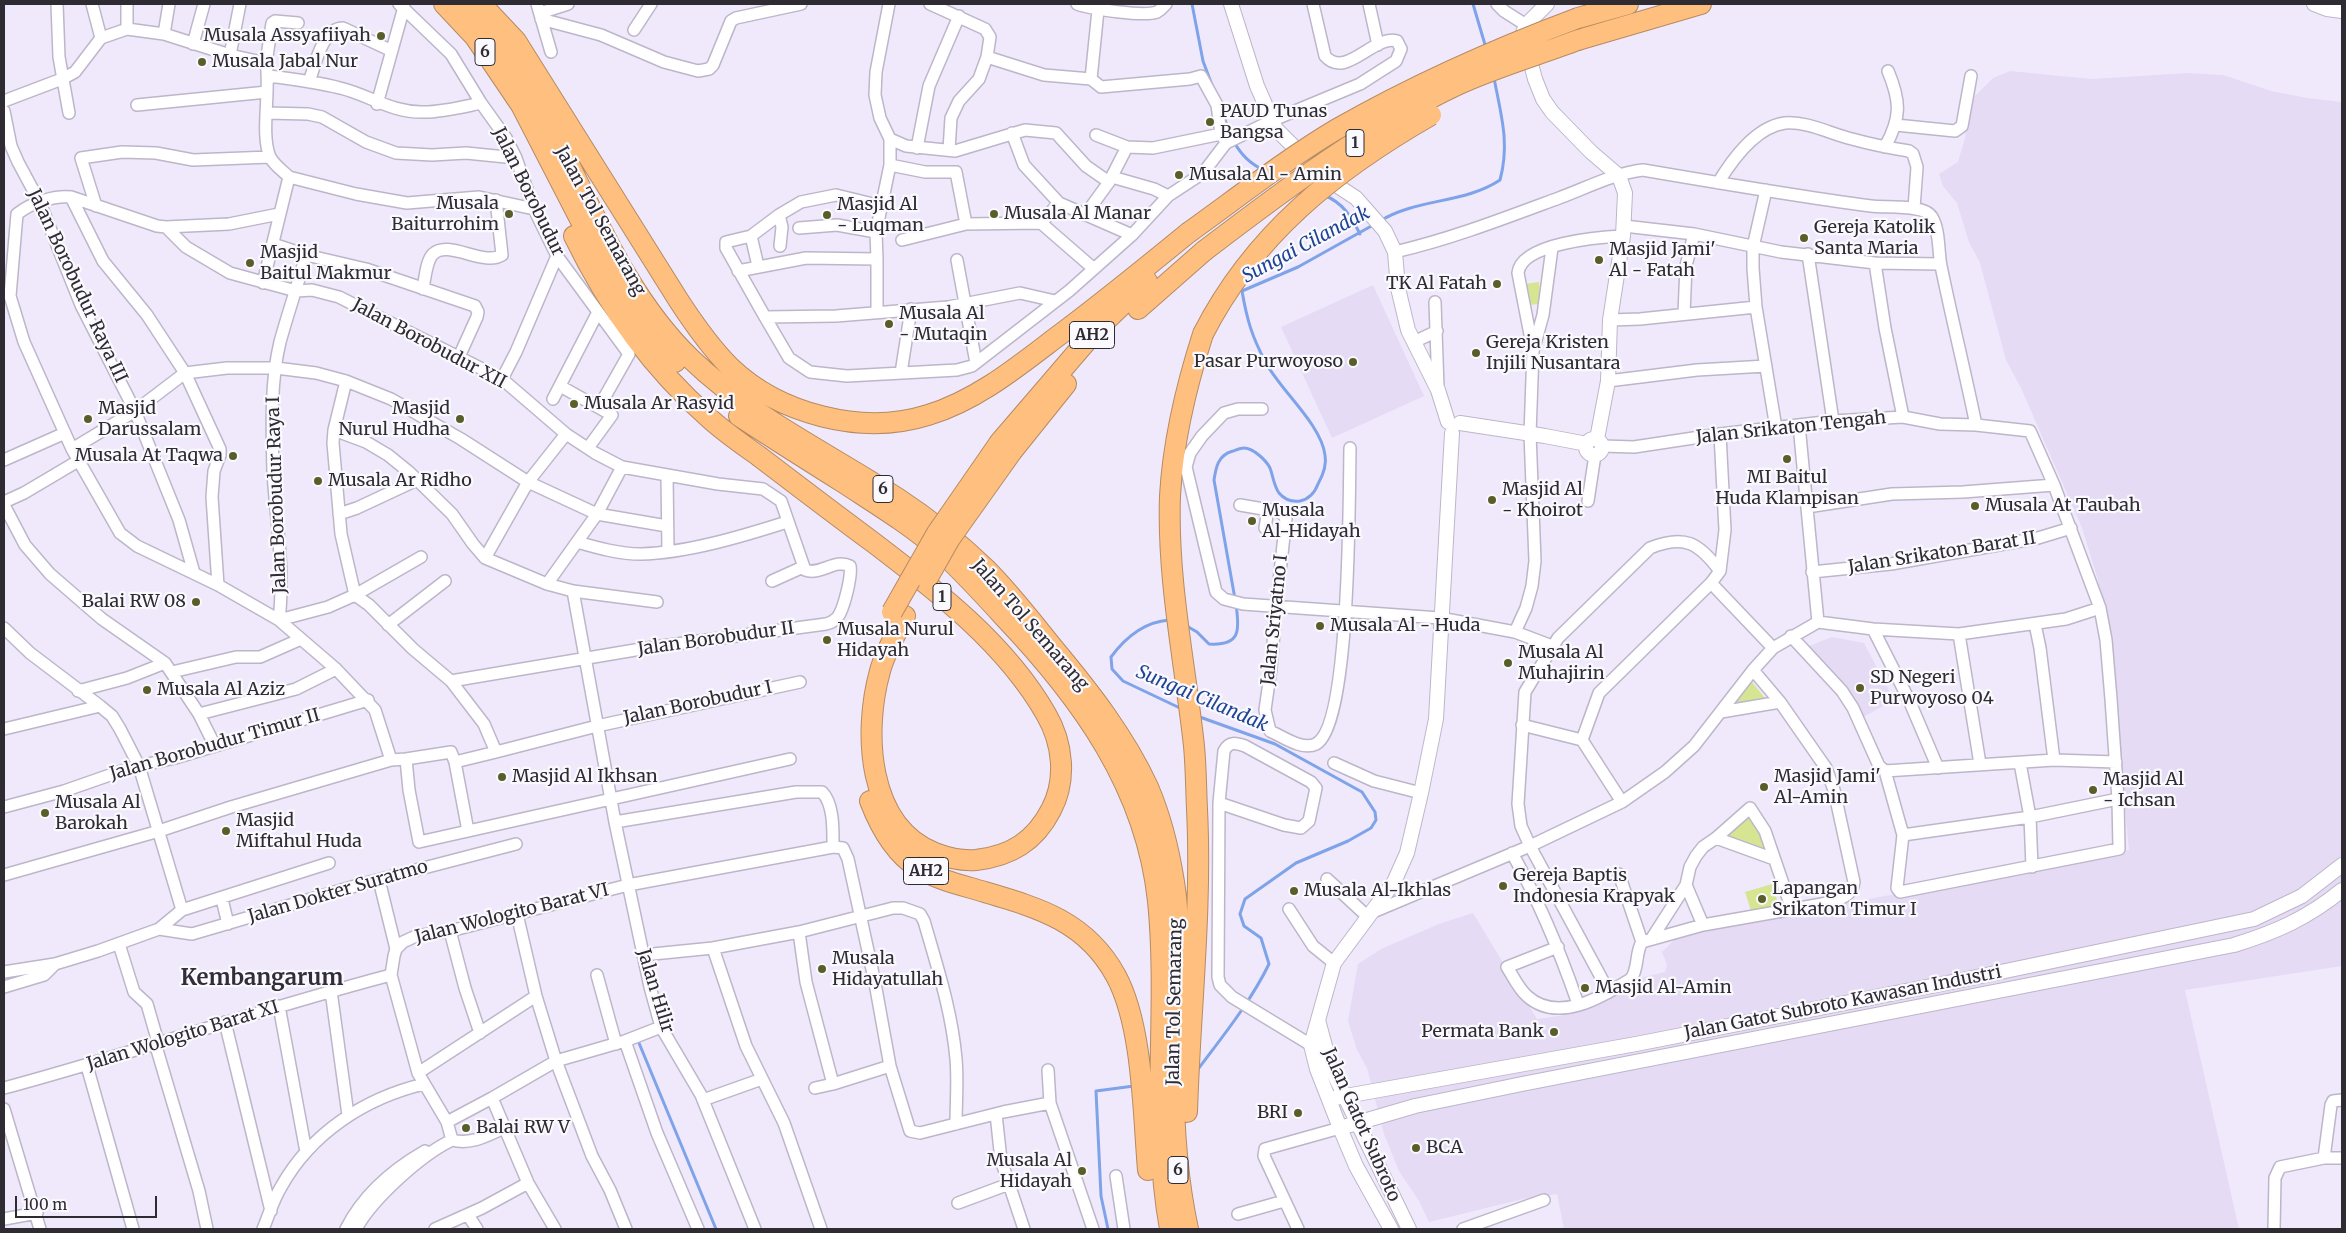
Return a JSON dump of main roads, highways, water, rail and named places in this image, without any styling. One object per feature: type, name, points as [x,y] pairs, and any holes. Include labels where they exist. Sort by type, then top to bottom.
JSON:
[{"type":"highway","name":"Jalan Tol Semarang","points":[[444,4],[475,36],[521,105],[601,260],[639,321],[679,366],[738,416],[892,514],[937,549],[1036,650],[1085,713],[1129,790],[1140,817],[1149,849],[1160,924],[1167,1038],[1166,1114],[1161,1174],[1170,1229]]},
{"type":"highway","name":"Jalan Tol Semarang","points":[[463,4],[487,28],[520,74],[616,256],[651,312],[690,358],[747,405],[898,499],[935,525],[986,569],[1026,614],[1084,685],[1126,747],[1149,789],[1165,836],[1175,885],[1176,957],[1167,1038]]},
{"type":"highway","name":"1","points":[[481,4],[491,12],[516,41],[679,301],[702,336],[730,367],[750,383],[784,404],[813,414],[849,421],[890,422],[928,415],[964,400],[998,381],[1196,242],[1297,181],[1347,148],[1458,85],[1578,40],[1701,4]]},
{"type":"highway","name":"1","points":[[521,105],[544,174],[594,277],[630,331],[670,380],[708,418],[937,593],[982,633],[1024,680],[1048,716],[1057,740],[1062,776],[1056,800],[1043,827],[1026,843],[1003,855],[973,860],[947,858],[922,848],[904,834],[888,809],[878,785],[872,749],[873,706],[880,669],[898,614],[949,540],[1007,446],[1055,397],[1110,335],[1157,290],[1196,242],[1282,166],[1338,130],[1386,104],[1510,44],[1578,18],[1628,4]]},
{"type":"highway","points":[[1199,1229],[1188,1171],[1166,1114],[1190,1022],[1196,941],[1198,846],[1194,747],[1174,591],[1171,557],[1170,495],[1176,434],[1188,381],[1203,334],[1216,308],[1240,272],[1270,235],[1306,201],[1404,130],[1521,61]]},
{"type":"highway","name":"AH2","points":[[898,614],[870,664],[861,704],[858,746],[864,788],[880,826],[900,852],[918,868],[945,880],[1033,906],[1066,922],[1102,954],[1116,976],[1128,1002],[1136,1037],[1166,1114],[1156,1229]]},
{"type":"highway","name":"Jalan Tol Semarang","points":[[1166,1114],[1188,1229]]},
{"type":"waterway","points":[[1192,4],[1203,61],[1213,88]]},
{"type":"waterway","name":"Sungai Cilandak","points":[[1473,4],[1486,48]]},
{"type":"waterway","name":"Sungai Cilandak","points":[[1380,221],[1409,208],[1486,188],[1500,180],[1503,167],[1504,141],[1502,117],[1494,78]]},
{"type":"waterway","points":[[1223,114],[1231,137]]},
{"type":"waterway","points":[[1234,142],[1247,159],[1263,170]]},
{"type":"waterway","points":[[1324,195],[1331,198],[1346,211],[1360,234]]},
{"type":"waterway","name":"Sungai Cilandak","points":[[1235,599],[1214,480],[1217,466],[1221,459],[1224,455],[1240,449],[1251,450],[1259,455],[1270,468],[1279,493],[1286,498],[1297,501],[1309,497],[1317,487],[1323,474],[1325,462],[1322,443],[1316,431],[1273,374],[1261,354],[1251,328],[1242,291],[1298,267],[1375,224]]},
{"type":"waterway","name":"Sungai Cilandak","points":[[1185,625],[1197,632],[1209,644],[1227,642],[1236,635],[1238,622],[1236,605]]},
{"type":"waterway","name":"Sungai Cilandak","points":[[1169,620],[1151,624],[1136,632],[1122,643],[1111,657],[1112,669],[1123,681],[1182,709]]},
{"type":"waterway","name":"Sungai Cilandak","points":[[1196,1072],[1226,1033],[1269,964],[1261,938],[1244,926],[1240,914],[1245,899],[1296,863],[1348,841],[1371,828],[1376,820],[1375,812],[1362,792],[1275,744],[1197,716]]},
{"type":"waterway","points":[[639,1043],[716,1229]]},
{"type":"waterway","points":[[1108,1229],[1101,1196],[1096,1091],[1134,1086]]},
{"type":"place","name":"Musala Assyafiiyah","points":[[381,36]]},
{"type":"place","name":"Musala Jabal Nur","points":[[202,62]]},
{"type":"place","name":"PAUD Tunas Bangsa","points":[[1210,122]]},
{"type":"place","name":"Musala Al - Amin","points":[[1179,175]]},
{"type":"place","name":"Musala Baiturrohim","points":[[509,214]]},
{"type":"place","name":"Musala Al Manar","points":[[994,214]]},
{"type":"place","name":"Masjid Al - Luqman","points":[[827,215]]},
{"type":"place","name":"Gereja Katolik Santa Maria","points":[[1804,238]]},
{"type":"place","name":"Masjid Jami' Al - Fatah","points":[[1599,260]]},
{"type":"place","name":"Masjid Baitul Makmur","points":[[250,263]]},
{"type":"place","name":"TK Al Fatah","points":[[1497,284]]},
{"type":"place","name":"Musala Al - Mutaqin","points":[[889,324]]},
{"type":"place","name":"Gereja Kristen Injili Nusantara","points":[[1476,353]]},
{"type":"place","name":"Pasar Purwoyoso","points":[[1353,362]]},
{"type":"place","name":"Musala Ar Rasyid","points":[[574,404]]},
{"type":"place","name":"Masjid Darussalam","points":[[88,419]]},
{"type":"place","name":"Masjid Nurul Hudha","points":[[460,419]]},
{"type":"place","name":"Musala At Taqwa","points":[[233,456]]},
{"type":"place","name":"MI Baitul Huda Klampisan","points":[[1787,459]]},
{"type":"place","name":"Musala Ar Ridho","points":[[318,481]]},
{"type":"place","name":"Masjid Al - Khoirot","points":[[1492,500]]},
{"type":"place","name":"Musala At Taubah","points":[[1975,506]]},
{"type":"place","name":"Musala Al-Hidayah","points":[[1252,521]]},
{"type":"place","name":"Balai RW 08","points":[[196,602]]},
{"type":"place","name":"Musala Al - Huda","points":[[1320,626]]},
{"type":"place","name":"Musala Nurul Hidayah","points":[[827,640]]},
{"type":"place","name":"Musala Al Muhajirin","points":[[1508,663]]},
{"type":"place","name":"SD Negeri Purwoyoso 04","points":[[1860,688]]},
{"type":"place","name":"Musala Al Aziz","points":[[147,690]]},
{"type":"place","name":"Masjid Al Ikhsan","points":[[502,777]]},
{"type":"place","name":"Masjid Jami' Al-Amin","points":[[1764,787]]},
{"type":"place","name":"Masjid Al - Ichsan","points":[[2093,790]]},
{"type":"place","name":"Musala Al Barokah","points":[[45,813]]},
{"type":"place","name":"Masjid Miftahul Huda","points":[[226,831]]},
{"type":"place","name":"Gereja Baptis Indonesia Krapyak","points":[[1503,886]]},
{"type":"place","name":"Musala Al-Ikhlas","points":[[1294,891]]},
{"type":"place","name":"Lapangan Srikaton Timur I","points":[[1762,899]]},
{"type":"place","name":"Musala Hidayatullah","points":[[822,969]]},
{"type":"place","name":"Masjid Al-Amin","points":[[1585,988]]},
{"type":"place","name":"Permata Bank","points":[[1554,1032]]},
{"type":"place","name":"BRI","points":[[1298,1113]]},
{"type":"place","name":"Balai RW V","points":[[466,1128]]},
{"type":"place","name":"BCA","points":[[1416,1148]]},
{"type":"place","name":"Musala Al Hidayah","points":[[1082,1171]]},
{"type":"district","name":"Kembangarum","points":[[262,979]]}]
